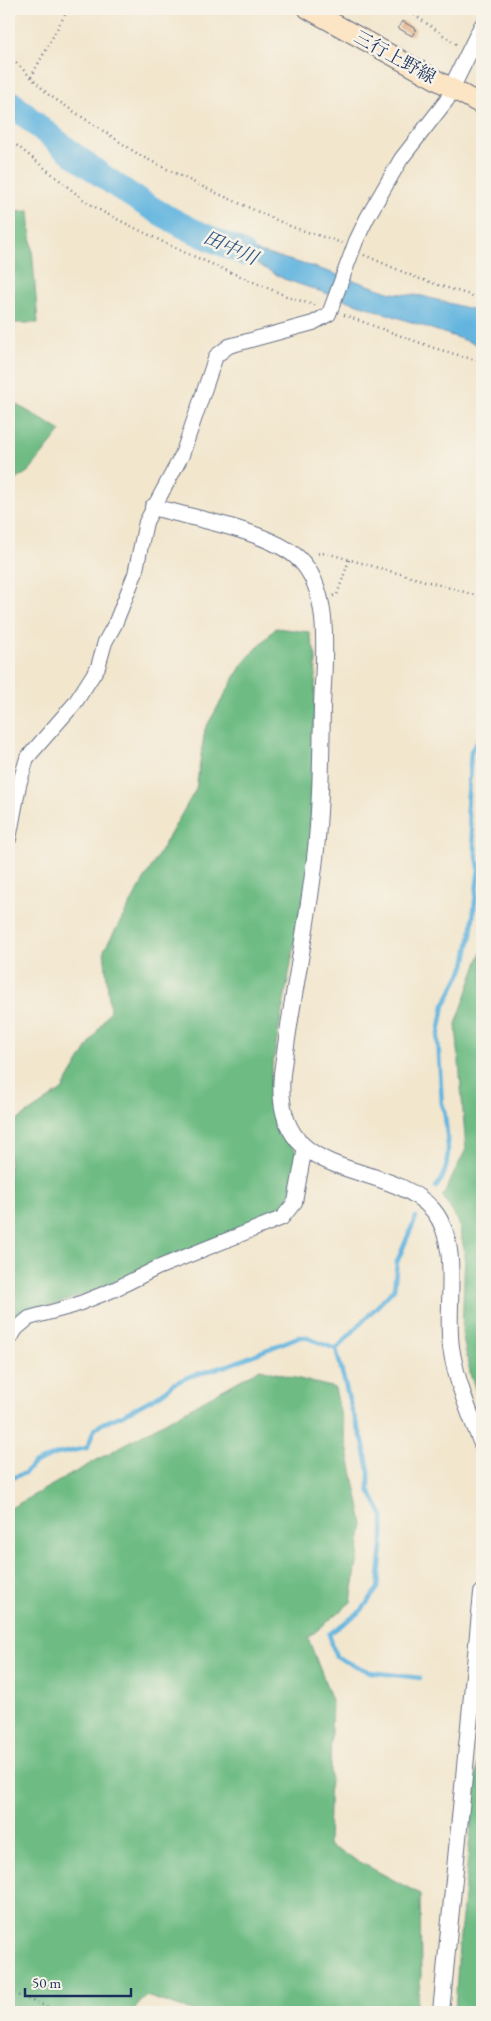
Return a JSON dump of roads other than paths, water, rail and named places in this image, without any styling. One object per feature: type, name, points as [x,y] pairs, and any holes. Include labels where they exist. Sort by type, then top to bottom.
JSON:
[{"type":"main road","name":"三行上野線","points":[[308,9],[482,105]]},
{"type":"street","points":[[9,839],[19,785],[27,758],[76,703],[98,667],[105,642],[116,624],[135,574],[142,533],[153,507],[182,455],[216,356],[229,346],[322,320],[331,310],[367,218],[401,159],[447,100],[482,26]]},
{"type":"street","points":[[153,507],[249,534],[281,547],[299,559],[315,583],[319,596],[324,637],[320,798],[316,857],[281,1084],[287,1119],[296,1137],[305,1147],[342,1168],[398,1186],[426,1204],[440,1220],[449,1244],[450,1325],[454,1362],[458,1383],[482,1444]]},
{"type":"street","points":[[9,1341],[16,1329],[29,1318],[73,1306],[113,1290],[157,1268],[282,1218],[295,1202],[305,1147]]},
{"type":"street","points":[[441,2012],[482,1593]]},
{"type":"water","points":[[213,239],[314,267],[392,293],[422,296],[482,312],[482,346],[284,279]]},
{"type":"waterway","name":"田中川","points":[[9,101],[70,152],[134,198],[188,228],[243,253]]},
{"type":"waterway","points":[[436,1187],[442,1179],[445,1170],[448,1150],[442,1104],[438,1039],[444,1005],[465,965],[471,935],[479,867],[467,808],[471,751],[482,734]]},
{"type":"waterway","points":[[9,1479],[25,1473],[33,1464],[57,1454],[87,1448],[94,1430],[103,1423],[123,1415],[163,1393],[173,1384],[191,1376],[229,1365],[298,1337],[305,1337],[336,1349],[394,1289],[397,1262],[416,1217]]},
{"type":"waterway","points":[[336,1349],[352,1411],[363,1441],[369,1471],[369,1490],[383,1516],[383,1536],[378,1588],[361,1611],[329,1634],[336,1657],[370,1672],[420,1678]]}]
